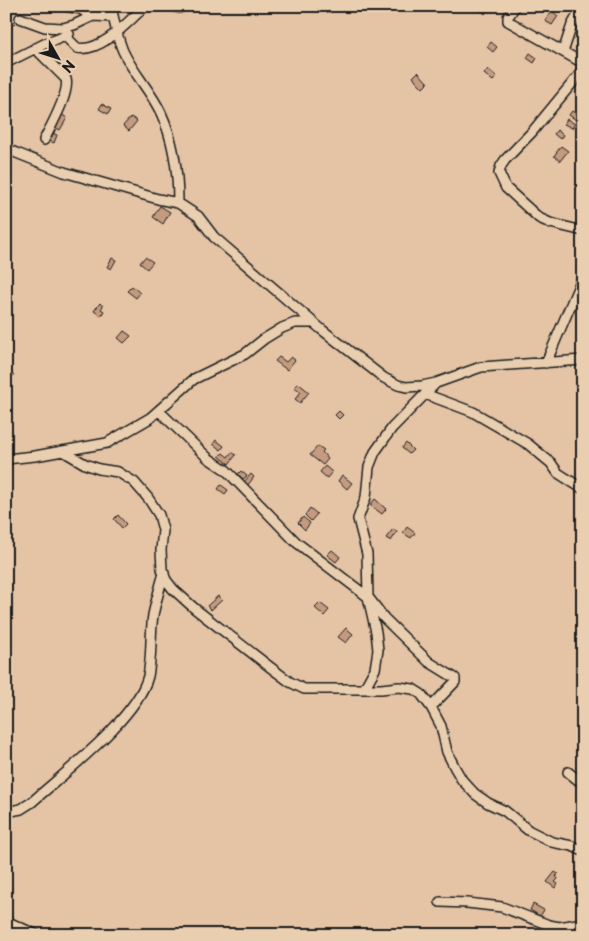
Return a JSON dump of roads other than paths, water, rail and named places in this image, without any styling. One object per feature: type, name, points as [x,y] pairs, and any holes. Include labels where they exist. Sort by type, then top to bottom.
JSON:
[{"type":"street","points":[[66,6],[81,9],[90,16]]},
{"type":"street","points":[[111,6],[123,52],[152,95],[162,114],[172,143],[178,187],[178,203]]},
{"type":"street","points":[[65,36],[77,48],[94,47],[126,26],[145,6]]},
{"type":"street","points":[[170,6],[179,8],[185,6]]},
{"type":"street","points":[[515,6],[508,21],[583,63]]},
{"type":"street","points":[[563,52],[572,25],[583,6]]},
{"type":"street","points":[[20,18],[45,27],[63,28],[74,25],[90,16],[113,17]]},
{"type":"street","points":[[6,63],[35,48],[65,36],[74,25]]},
{"type":"street","points":[[35,48],[66,79],[67,84],[65,93],[44,140]]},
{"type":"street","points":[[583,70],[532,132],[505,160],[499,173],[506,188],[539,218],[550,224],[583,231]]},
{"type":"street","points":[[6,151],[9,150],[64,172],[178,203],[198,216],[214,237],[314,323],[392,383],[406,387],[436,382],[481,367],[583,360]]},
{"type":"street","points":[[546,362],[583,276]]},
{"type":"street","points":[[6,459],[25,458],[107,443],[159,411],[194,379],[245,354],[282,328],[295,324],[314,323]]},
{"type":"street","points":[[364,689],[375,668],[378,650],[368,597],[367,554],[358,519],[366,497],[369,466],[375,452],[392,428],[436,382]]},
{"type":"street","points":[[425,394],[473,412],[528,444],[551,463],[558,473],[583,489]]},
{"type":"street","points":[[159,411],[208,458],[226,470],[296,542],[368,597],[384,618],[422,655],[456,680],[431,707]]},
{"type":"street","points":[[6,812],[21,809],[32,802],[113,729],[134,704],[148,676],[153,615],[164,574],[161,550],[163,530],[159,516],[148,498],[134,482],[118,472],[91,466],[63,451]]},
{"type":"street","points":[[164,574],[173,589],[194,608],[290,682],[304,689],[388,689],[408,687],[420,694],[431,707],[441,726],[447,752],[455,768],[462,780],[475,794],[488,803],[505,810],[528,830],[552,842],[572,846],[583,851]]},
{"type":"street","points":[[568,772],[583,784]]},
{"type":"street","points":[[440,902],[502,907],[549,925],[564,926],[583,923]]},
{"type":"street","points":[[6,921],[38,935]]}]
